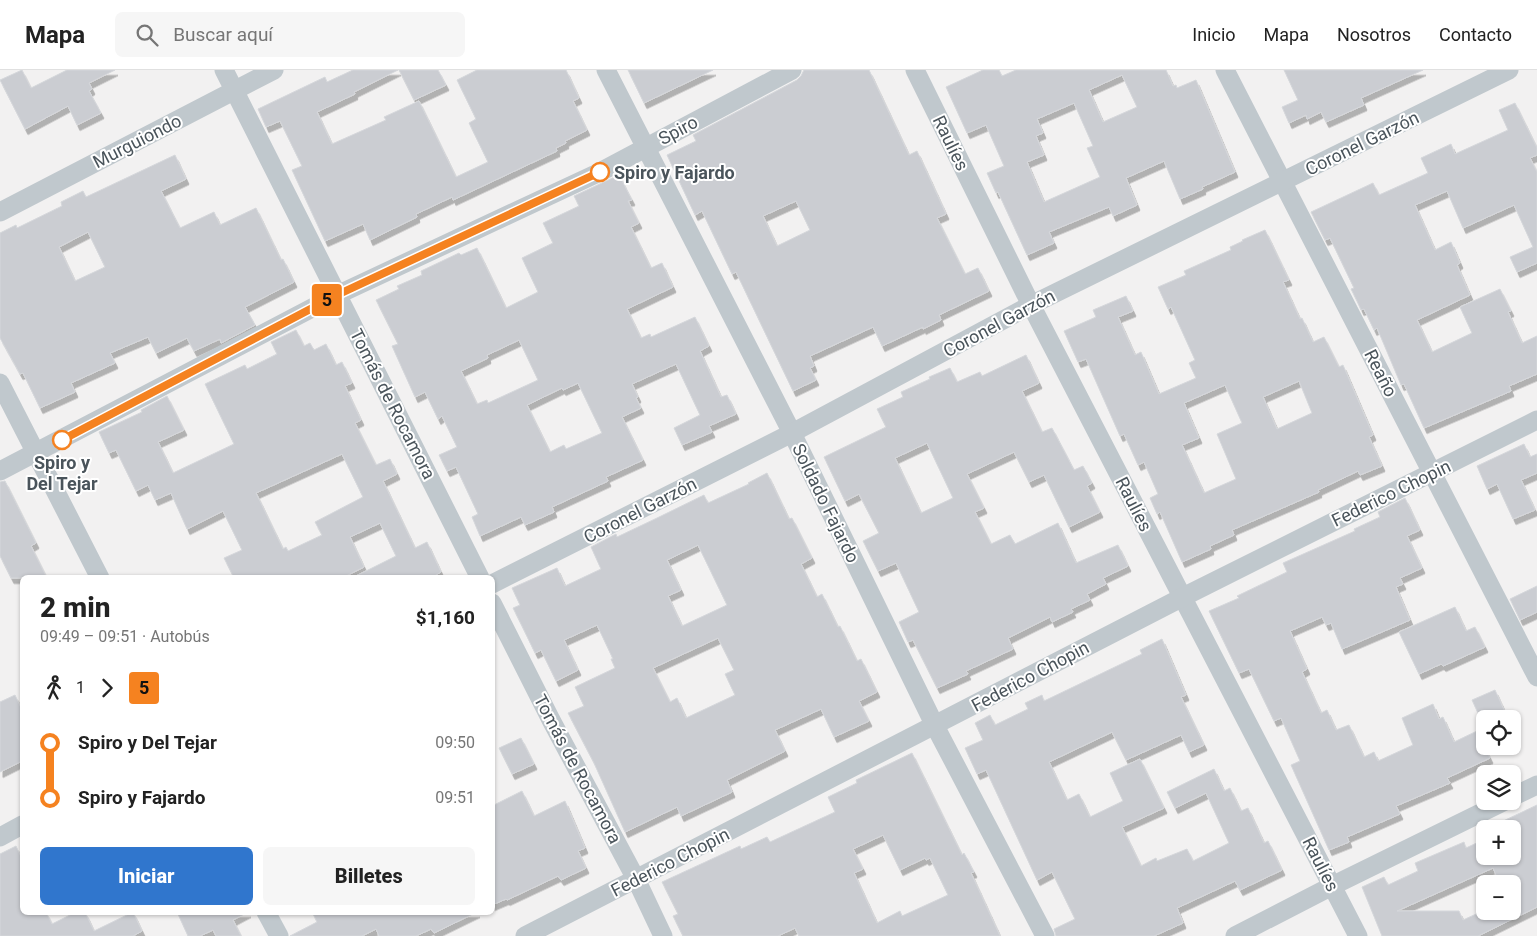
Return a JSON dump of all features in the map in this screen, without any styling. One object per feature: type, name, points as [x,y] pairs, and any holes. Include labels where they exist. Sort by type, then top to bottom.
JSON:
[{"type":"street","name":"Tomás de Rocamora","points":[[224,70],[478,575]]},
{"type":"street","name":"Murguiondo","points":[[0,212],[274,70]]},
{"type":"street","name":"Soldado Fajardo","points":[[606,70],[792,433],[935,726],[1045,936]]},
{"type":"street","name":"Spiro","points":[[0,472],[337,295],[600,172],[792,70]]},
{"type":"street","name":"Raulíes","points":[[915,70],[1031,305],[1358,936]]},
{"type":"street","name":"Reaño","points":[[1225,70],[1537,677]]},
{"type":"street","name":"Coronel Garzón","points":[[495,582],[792,433],[1031,305],[1510,70]]},
{"type":"street","points":[[0,383],[98,575]]},
{"type":"street","name":"Federico Chopin","points":[[525,936],[1183,597],[1537,420]]},
{"type":"street","name":"Tomás de Rocamora","points":[[495,609],[555,728],[636,879],[663,936]]},
{"type":"street","points":[[1521,794],[1537,786]]},
{"type":"street","points":[[1235,936],[1487,810]]},
{"type":"street","points":[[0,836],[20,825]]},
{"type":"street","points":[[268,915],[279,936]]},
{"type":"building","points":[[22,70],[31,88],[67,70],[115,70],[89,83],[92,89],[89,91],[101,113],[77,125],[68,106],[25,129],[0,80]]},
{"type":"building","points":[[353,70],[398,70],[354,92],[355,94],[317,112],[332,144],[386,120],[384,117],[419,101],[456,177],[488,162],[469,123],[476,119],[457,80],[477,70],[566,70],[579,98],[573,101],[587,130],[565,141],[566,143],[556,148],[557,151],[453,200],[452,197],[416,214],[417,217],[370,240],[363,224],[325,241],[292,170],[302,166],[280,121],[266,127],[258,109],[325,77],[327,82]]},
{"type":"building","points":[[399,70],[438,70],[446,85],[414,100]]},
{"type":"building","points":[[628,70],[713,70],[644,103]]},
{"type":"building","points":[[804,70],[869,70],[909,155],[917,151],[946,214],[937,218],[965,274],[978,268],[989,291],[939,315],[941,320],[882,346],[873,327],[810,356],[814,366],[810,368],[816,380],[793,391],[736,272],[732,274],[702,211],[695,215],[667,155],[696,141],[693,135],[797,80]],"holes":[[[796,201],[810,230],[777,246],[763,216]]]},
{"type":"building","points":[[983,70],[999,70],[1002,76],[1016,70],[1166,70],[1173,86],[1176,85],[1177,88],[1196,80],[1235,172],[1180,199],[1164,161],[1126,178],[1137,205],[1113,216],[1109,207],[1049,232],[1054,243],[1027,255],[998,192],[996,193],[987,173],[1004,166],[986,125],[967,133],[946,87]],"holes":[[[1122,75],[1137,107],[1103,122],[1089,90]],[[1074,103],[1093,146],[1087,148],[1100,177],[1044,202],[1027,162],[1044,155],[1036,136],[1043,133],[1037,119]]]},
{"type":"building","points":[[1284,70],[1423,70],[1361,98],[1364,105],[1326,122],[1321,112],[1307,119],[1306,115],[1289,123],[1282,107],[1298,100]]},
{"type":"building","points":[[1515,103],[1537,148],[1537,155],[1530,158],[1537,172],[1537,263],[1517,272],[1510,257],[1533,247],[1514,205],[1463,228],[1447,191],[1415,205],[1435,250],[1451,242],[1460,263],[1457,265],[1470,295],[1417,320],[1432,352],[1472,333],[1460,307],[1500,289],[1511,311],[1508,312],[1522,343],[1537,336],[1537,374],[1509,386],[1511,391],[1424,428],[1404,384],[1401,385],[1377,328],[1374,330],[1364,309],[1361,310],[1351,289],[1354,288],[1330,238],[1325,240],[1311,212],[1373,183],[1379,195],[1428,173],[1421,158],[1451,144],[1455,154],[1508,130],[1499,110]]},
{"type":"building","points":[[175,155],[186,179],[161,191],[180,228],[214,212],[220,225],[256,208],[281,260],[283,259],[294,282],[245,307],[255,325],[221,343],[220,339],[194,351],[187,338],[156,353],[148,337],[110,353],[115,363],[71,383],[75,392],[40,408],[23,373],[20,374],[0,338],[0,233],[16,225],[17,228],[62,206],[61,202],[83,191],[86,197]],"holes":[[[88,232],[105,267],[75,281],[59,247]]]},
{"type":"building","points":[[619,175],[632,200],[628,201],[639,223],[631,227],[651,268],[662,263],[673,287],[627,309],[641,338],[650,334],[651,337],[695,317],[709,346],[700,351],[721,397],[727,395],[736,414],[709,426],[712,432],[682,445],[674,428],[700,415],[676,364],[632,384],[641,408],[622,417],[643,460],[606,477],[608,481],[552,507],[554,512],[525,525],[521,517],[480,536],[472,517],[478,514],[456,467],[447,471],[439,455],[457,447],[442,416],[438,419],[425,392],[415,397],[392,346],[398,344],[376,300],[399,289],[397,286],[422,275],[421,271],[459,253],[461,255],[477,248],[506,308],[538,292],[522,258],[553,243],[543,223],[579,206],[574,196]],"holes":[[[519,340],[538,380],[488,403],[487,400],[477,404],[461,371],[488,358],[487,355]],[[578,383],[602,433],[566,449],[564,445],[550,452],[527,405],[562,388],[563,390]]]},
{"type":"building","points":[[1265,230],[1289,280],[1283,282],[1313,342],[1324,337],[1339,367],[1343,365],[1373,435],[1369,437],[1382,466],[1360,475],[1358,471],[1318,490],[1319,492],[1232,530],[1234,535],[1210,546],[1211,549],[1182,562],[1160,512],[1157,514],[1150,498],[1158,494],[1144,462],[1138,465],[1124,434],[1120,436],[1086,359],[1078,362],[1064,331],[1096,317],[1093,310],[1126,296],[1133,311],[1118,317],[1135,355],[1141,352],[1159,394],[1196,378],[1189,363],[1195,360],[1171,307],[1168,309],[1158,287],[1186,275],[1184,271],[1231,250],[1230,247]],"holes":[[[1299,381],[1312,413],[1277,429],[1263,397]],[[1225,385],[1242,423],[1217,434],[1236,479],[1204,493],[1182,445],[1199,438],[1184,403]]]},
{"type":"building","points":[[296,330],[304,346],[310,343],[314,350],[326,344],[336,365],[342,362],[352,383],[345,386],[361,420],[355,423],[376,465],[390,459],[397,474],[383,481],[415,548],[427,542],[441,572],[436,575],[358,575],[396,556],[380,523],[350,537],[364,567],[348,575],[232,575],[224,558],[242,550],[223,511],[187,529],[171,493],[155,500],[148,485],[136,491],[116,450],[109,453],[99,432],[142,412],[141,410],[167,396],[184,430],[158,442],[173,473],[234,444],[205,384],[245,365],[247,369],[277,354],[271,342]],"holes":[[[342,454],[363,497],[315,522],[322,535],[288,551],[286,547],[283,549],[256,493]]]},
{"type":"building","points":[[1026,355],[1039,383],[1022,391],[1042,432],[1052,428],[1074,470],[1083,466],[1092,483],[1087,486],[1100,512],[1069,527],[1044,475],[1029,482],[1014,452],[967,474],[984,508],[975,512],[991,544],[1010,535],[1015,544],[1058,523],[1076,563],[1118,545],[1128,566],[1103,578],[1106,584],[1087,594],[1090,600],[1071,609],[1073,612],[1052,622],[1050,617],[1008,638],[1013,649],[966,671],[968,674],[937,688],[913,640],[908,642],[899,622],[919,612],[896,563],[878,571],[863,541],[879,533],[859,494],[845,501],[824,457],[886,427],[877,409],[903,397],[901,392],[930,379],[929,377],[950,368],[957,382],[980,372],[982,376]],"holes":[[[927,443],[953,498],[921,513],[895,458]]]},
{"type":"building","points":[[1524,444],[1530,457],[1537,454],[1537,473],[1521,480],[1535,510],[1513,519],[1497,484],[1487,489],[1477,466]]},
{"type":"building","points":[[767,473],[789,519],[792,518],[812,558],[801,564],[817,597],[822,594],[857,661],[861,659],[877,692],[859,701],[869,721],[834,737],[821,709],[775,730],[785,751],[727,780],[732,792],[681,816],[677,807],[625,832],[594,763],[568,713],[584,706],[575,687],[615,668],[611,659],[613,659],[597,625],[564,640],[578,670],[556,681],[541,650],[535,653],[513,608],[520,605],[512,588],[557,568],[565,586],[601,569],[591,547],[616,534],[617,537],[704,495],[708,503]],"holes":[[[698,545],[727,605],[682,626],[668,596],[681,590],[667,560]],[[718,638],[734,670],[725,674],[735,695],[686,718],[677,698],[670,702],[653,668]]]},
{"type":"building","points":[[5,481],[36,543],[31,546],[46,575],[20,575],[20,578],[11,578],[0,556],[0,482]]},
{"type":"building","points":[[1405,498],[1420,530],[1407,536],[1422,568],[1400,578],[1403,584],[1396,587],[1410,620],[1342,649],[1331,623],[1326,625],[1322,617],[1290,631],[1307,669],[1302,672],[1321,713],[1327,710],[1336,730],[1349,725],[1364,757],[1374,752],[1378,761],[1413,745],[1402,718],[1433,704],[1439,719],[1443,717],[1454,742],[1476,731],[1476,755],[1489,755],[1490,758],[1447,778],[1450,783],[1396,806],[1400,814],[1347,837],[1349,842],[1329,850],[1291,765],[1300,761],[1281,718],[1274,721],[1249,669],[1239,673],[1209,611],[1239,598],[1237,596],[1287,572],[1283,563],[1355,531],[1354,529],[1380,517],[1378,512]]},
{"type":"building","points":[[1537,586],[1537,612],[1520,620],[1510,599]]},
{"type":"building","points":[[1455,607],[1466,631],[1475,627],[1485,647],[1443,666],[1441,664],[1419,674],[1399,632]]},
{"type":"building","points":[[1162,639],[1186,695],[1181,697],[1204,745],[1189,752],[1181,735],[1126,760],[1112,732],[1049,762],[1067,800],[1079,794],[1090,817],[1123,801],[1110,773],[1140,759],[1164,808],[1122,827],[1141,866],[1156,858],[1157,861],[1187,849],[1193,861],[1229,843],[1206,793],[1175,808],[1167,792],[1214,769],[1224,791],[1230,788],[1241,811],[1248,808],[1264,843],[1268,841],[1282,870],[1240,890],[1235,881],[1177,908],[1183,923],[1154,936],[1056,936],[1054,929],[1075,919],[1052,872],[1037,880],[986,770],[977,774],[965,748],[983,740],[975,723],[990,715],[995,725],[1028,709],[1025,703],[1042,695],[1044,701],[1142,654],[1140,650]]},
{"type":"building","points":[[1495,690],[1504,710],[1477,710],[1472,700]]},
{"type":"building","points":[[15,695],[20,706],[20,762],[0,772],[0,702]]},
{"type":"building","points":[[521,738],[534,764],[512,774],[499,748]]},
{"type":"building","points":[[912,753],[962,855],[964,853],[974,872],[971,873],[1000,936],[799,936],[795,928],[778,936],[683,936],[673,916],[678,914],[662,882],[740,846],[741,849],[767,837],[770,842],[835,812],[828,797],[857,783],[856,780]],"holes":[[[883,835],[900,870],[925,858],[926,860],[930,858],[948,895],[902,916],[900,911],[877,923],[854,873],[863,869],[853,849]]]},
{"type":"building","points":[[522,791],[534,816],[565,801],[585,848],[578,851],[586,868],[561,880],[558,876],[495,904],[495,804]]},
{"type":"building","points":[[1537,805],[1537,907],[1521,915],[1521,875],[1496,875],[1493,868],[1397,911],[1459,911],[1463,920],[1476,914],[1476,920],[1511,920],[1478,936],[1382,936],[1362,887],[1384,877],[1388,885],[1418,871],[1415,863],[1464,842],[1466,848],[1476,843],[1476,865],[1521,865],[1521,820],[1505,820]]},
{"type":"building","points":[[16,846],[20,855],[20,915],[48,915],[52,924],[70,915],[86,915],[94,931],[127,915],[134,915],[142,931],[133,936],[0,936],[0,854]]},
{"type":"building","points":[[178,915],[242,915],[233,920],[241,936],[216,936],[213,930],[200,936],[188,936]]},
{"type":"building","points":[[314,915],[471,915],[434,933],[431,929],[416,936],[379,936],[376,929],[362,936],[290,936],[317,922]]},
{"type":"bus line","name":"5","points":[[62,440],[337,295],[600,172]]},
{"type":"place","name":"Spiro y Fajardo","points":[[600,172]]},
{"type":"place","name":"Spiro y Del Tejar","points":[[62,440]]}]
